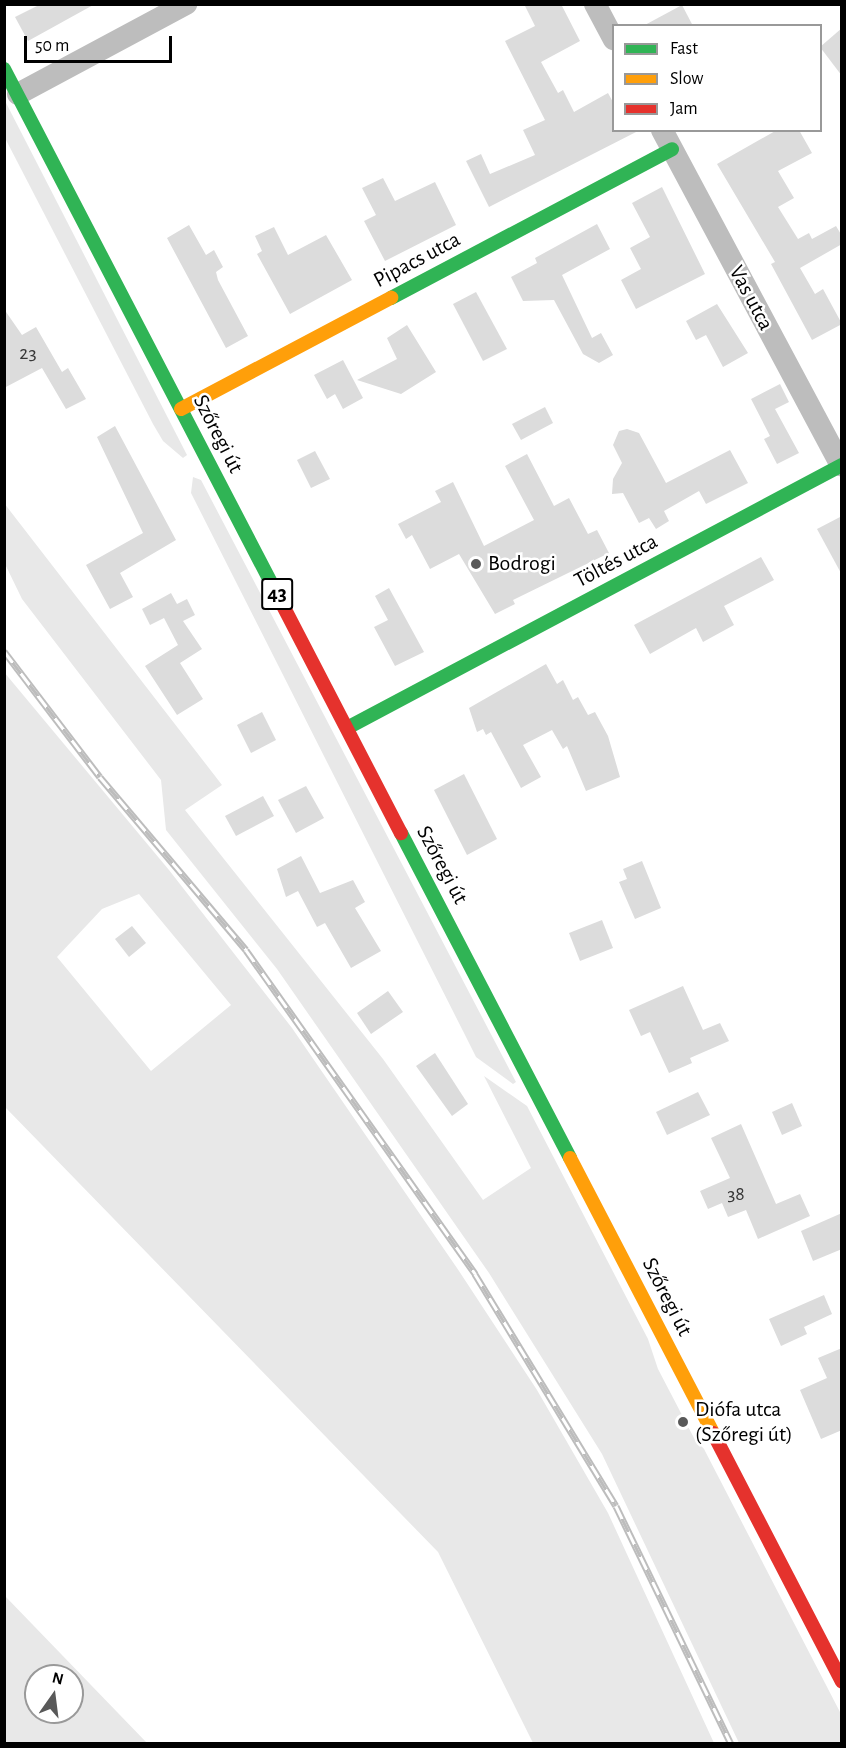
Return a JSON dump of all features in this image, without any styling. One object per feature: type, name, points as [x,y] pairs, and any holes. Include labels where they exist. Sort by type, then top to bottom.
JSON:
[{"type":"main road","name":"Szőregi út","points":[[4,69],[842,1682]]},
{"type":"main road","name":"Pipacs utca","points":[[181,409],[667,140]]},
{"type":"main road","name":"Töltés utca","points":[[346,728],[841,465]]},
{"type":"street","points":[[18,94],[186,4]]},
{"type":"street","points":[[595,4],[612,35]]},
{"type":"street","name":"Vas utca","points":[[667,140],[841,465]]},
{"type":"shaded area","points":[[4,99],[187,455],[183,458],[163,441],[153,424],[5,138]]},
{"type":"shaded area","points":[[193,477],[201,480],[516,1082],[513,1084],[476,1057],[191,493]]},
{"type":"shaded area","points":[[4,503],[222,785],[185,810],[383,1059],[483,1200],[531,1168],[484,1076],[527,1106],[648,1339],[658,1369],[694,1438],[704,1449],[841,1714],[841,1743],[739,1743],[602,1454],[489,1273],[277,969],[166,830],[161,780],[22,599],[5,564]]},
{"type":"shaded area","points":[[4,672],[169,870],[292,1028],[459,1271],[537,1390],[608,1513],[714,1743],[533,1743],[438,1552],[5,1107]],"holes":[[[139,894],[231,1005],[151,1071],[57,957],[102,909]]]},
{"type":"shaded area","points":[[5,1596],[71,1664],[24,1664],[24,1724],[84,1724],[84,1678],[147,1743],[5,1743]]},
{"type":"building","points":[[41,4],[95,4],[28,41],[15,17]]},
{"type":"building","points":[[524,4],[561,4],[580,41],[541,62],[558,93],[563,90],[574,112],[608,93],[612,100],[612,132],[636,132],[489,207],[466,161],[481,154],[490,174],[535,155],[523,130],[545,120],[505,41],[535,26]]},
{"type":"building","points":[[682,5],[692,24],[647,24]]},
{"type":"building","points":[[842,28],[842,76],[822,50],[822,45]]},
{"type":"building","points":[[773,132],[800,132],[812,153],[778,171],[794,198],[778,207],[798,239],[809,233],[812,239],[836,226],[842,236],[842,244],[800,268],[815,294],[823,289],[842,324],[812,340],[771,264],[775,262],[717,164]]},
{"type":"building","points":[[383,178],[395,201],[435,182],[456,225],[385,261],[364,221],[376,215],[362,188]]},
{"type":"building","points":[[662,187],[705,274],[636,309],[621,280],[641,269],[630,248],[650,237],[632,203]]},
{"type":"building","points":[[597,224],[610,249],[562,275],[592,338],[601,333],[613,355],[599,363],[583,354],[554,300],[523,301],[511,277],[537,263],[535,258]]},
{"type":"building","points":[[189,225],[206,255],[214,250],[223,267],[216,272],[218,280],[248,336],[226,348],[167,238]]},
{"type":"building","points":[[274,227],[288,255],[326,235],[352,280],[290,314],[257,254],[262,251],[255,236]]},
{"type":"building","points":[[476,292],[507,349],[483,361],[453,304]]},
{"type":"building","points":[[717,304],[748,353],[723,367],[706,335],[696,340],[686,321]]},
{"type":"building","points":[[4,309],[22,335],[36,327],[62,372],[68,368],[86,399],[66,409],[42,368],[4,388]]},
{"type":"building","points":[[407,325],[436,372],[401,394],[357,380],[397,359],[387,338]]},
{"type":"building","points":[[343,360],[363,398],[343,409],[335,394],[327,399],[314,375]]},
{"type":"building","points":[[780,384],[789,402],[775,409],[799,453],[777,464],[764,439],[770,436],[751,399]]},
{"type":"building","points":[[545,407],[553,423],[521,440],[512,424]]},
{"type":"building","points":[[115,426],[176,540],[120,573],[133,597],[110,609],[86,565],[143,533],[97,437]]},
{"type":"building","points":[[627,429],[639,433],[666,483],[730,450],[748,483],[706,504],[699,491],[664,511],[669,521],[656,529],[649,518],[639,523],[623,493],[612,494],[613,479],[622,463],[613,445],[619,431]]},
{"type":"building","points":[[315,451],[330,479],[311,488],[297,460]]},
{"type":"building","points":[[527,454],[554,506],[569,498],[588,534],[597,530],[609,553],[513,600],[515,604],[495,614],[459,554],[430,569],[412,535],[406,539],[398,524],[441,502],[435,491],[453,482],[484,546],[534,520],[505,466]]},
{"type":"building","points":[[842,516],[842,575],[817,529]]},
{"type":"building","points":[[761,557],[774,580],[724,606],[734,625],[703,642],[696,628],[650,654],[634,625]]},
{"type":"building","points":[[389,588],[424,652],[395,666],[374,627],[388,620],[375,596]]},
{"type":"building","points":[[171,593],[177,604],[187,599],[195,615],[183,621],[202,649],[180,663],[203,699],[177,715],[145,666],[178,645],[164,618],[150,625],[142,609]]},
{"type":"building","points":[[546,664],[557,684],[563,680],[573,700],[578,697],[588,715],[595,712],[608,736],[620,777],[586,791],[567,746],[563,749],[552,730],[523,745],[541,777],[521,788],[491,732],[486,735],[483,729],[477,732],[469,708]]},
{"type":"building","points":[[262,712],[276,740],[251,753],[237,725]]},
{"type":"building","points":[[464,774],[497,839],[467,855],[434,790]]},
{"type":"building","points":[[306,786],[324,818],[296,833],[278,800]]},
{"type":"building","points":[[263,796],[274,816],[236,836],[225,816]]},
{"type":"building","points":[[301,856],[320,893],[353,880],[365,902],[355,908],[381,951],[351,968],[325,923],[317,927],[298,891],[286,897],[277,869]]},
{"type":"building","points":[[642,861],[661,908],[635,919],[619,882],[627,879],[623,869]]},
{"type":"building","points":[[602,920],[613,948],[580,961],[569,933]]},
{"type":"building","points":[[132,926],[146,943],[129,957],[115,939]]},
{"type":"building","points":[[683,986],[703,1030],[720,1023],[729,1041],[690,1058],[692,1063],[669,1073],[650,1032],[641,1036],[629,1010]]},
{"type":"building","points":[[388,991],[403,1012],[371,1034],[357,1013]]},
{"type":"building","points":[[435,1053],[468,1104],[452,1116],[416,1066]]},
{"type":"building","points":[[698,1092],[710,1115],[667,1135],[656,1112]]},
{"type":"building","points":[[792,1103],[802,1126],[782,1135],[772,1112]]},
{"type":"building","points":[[741,1124],[776,1204],[800,1194],[810,1216],[758,1239],[746,1210],[728,1217],[722,1203],[708,1209],[700,1191],[730,1178],[711,1138]]},
{"type":"building","points":[[842,1213],[842,1249],[813,1261],[801,1231]]},
{"type":"building","points":[[824,1295],[832,1314],[804,1327],[807,1334],[781,1346],[769,1319]]},
{"type":"building","points":[[842,1348],[842,1430],[821,1439],[800,1390],[827,1378],[818,1358]]},
{"type":"railway","points":[[4,651],[100,777],[246,950],[475,1274],[616,1506],[731,1744]]},
{"type":"traffic: fast","points":[[4,69],[279,598]]},
{"type":"traffic: fast","points":[[391,298],[672,149]]},
{"type":"traffic: fast","points":[[347,728],[842,465]]},
{"type":"traffic: fast","points":[[401,833],[570,1158]]},
{"type":"traffic: slow","points":[[181,409],[391,298]]},
{"type":"traffic: slow","points":[[570,1158],[713,1433]]},
{"type":"traffic: jam","points":[[279,598],[401,833]]},
{"type":"traffic: jam","points":[[713,1433],[842,1682]]},
{"type":"place","name":"Bodrogi","points":[[476,564]]},
{"type":"place","name":"Diófa utca (Szőregi út)","points":[[683,1422]]}]
